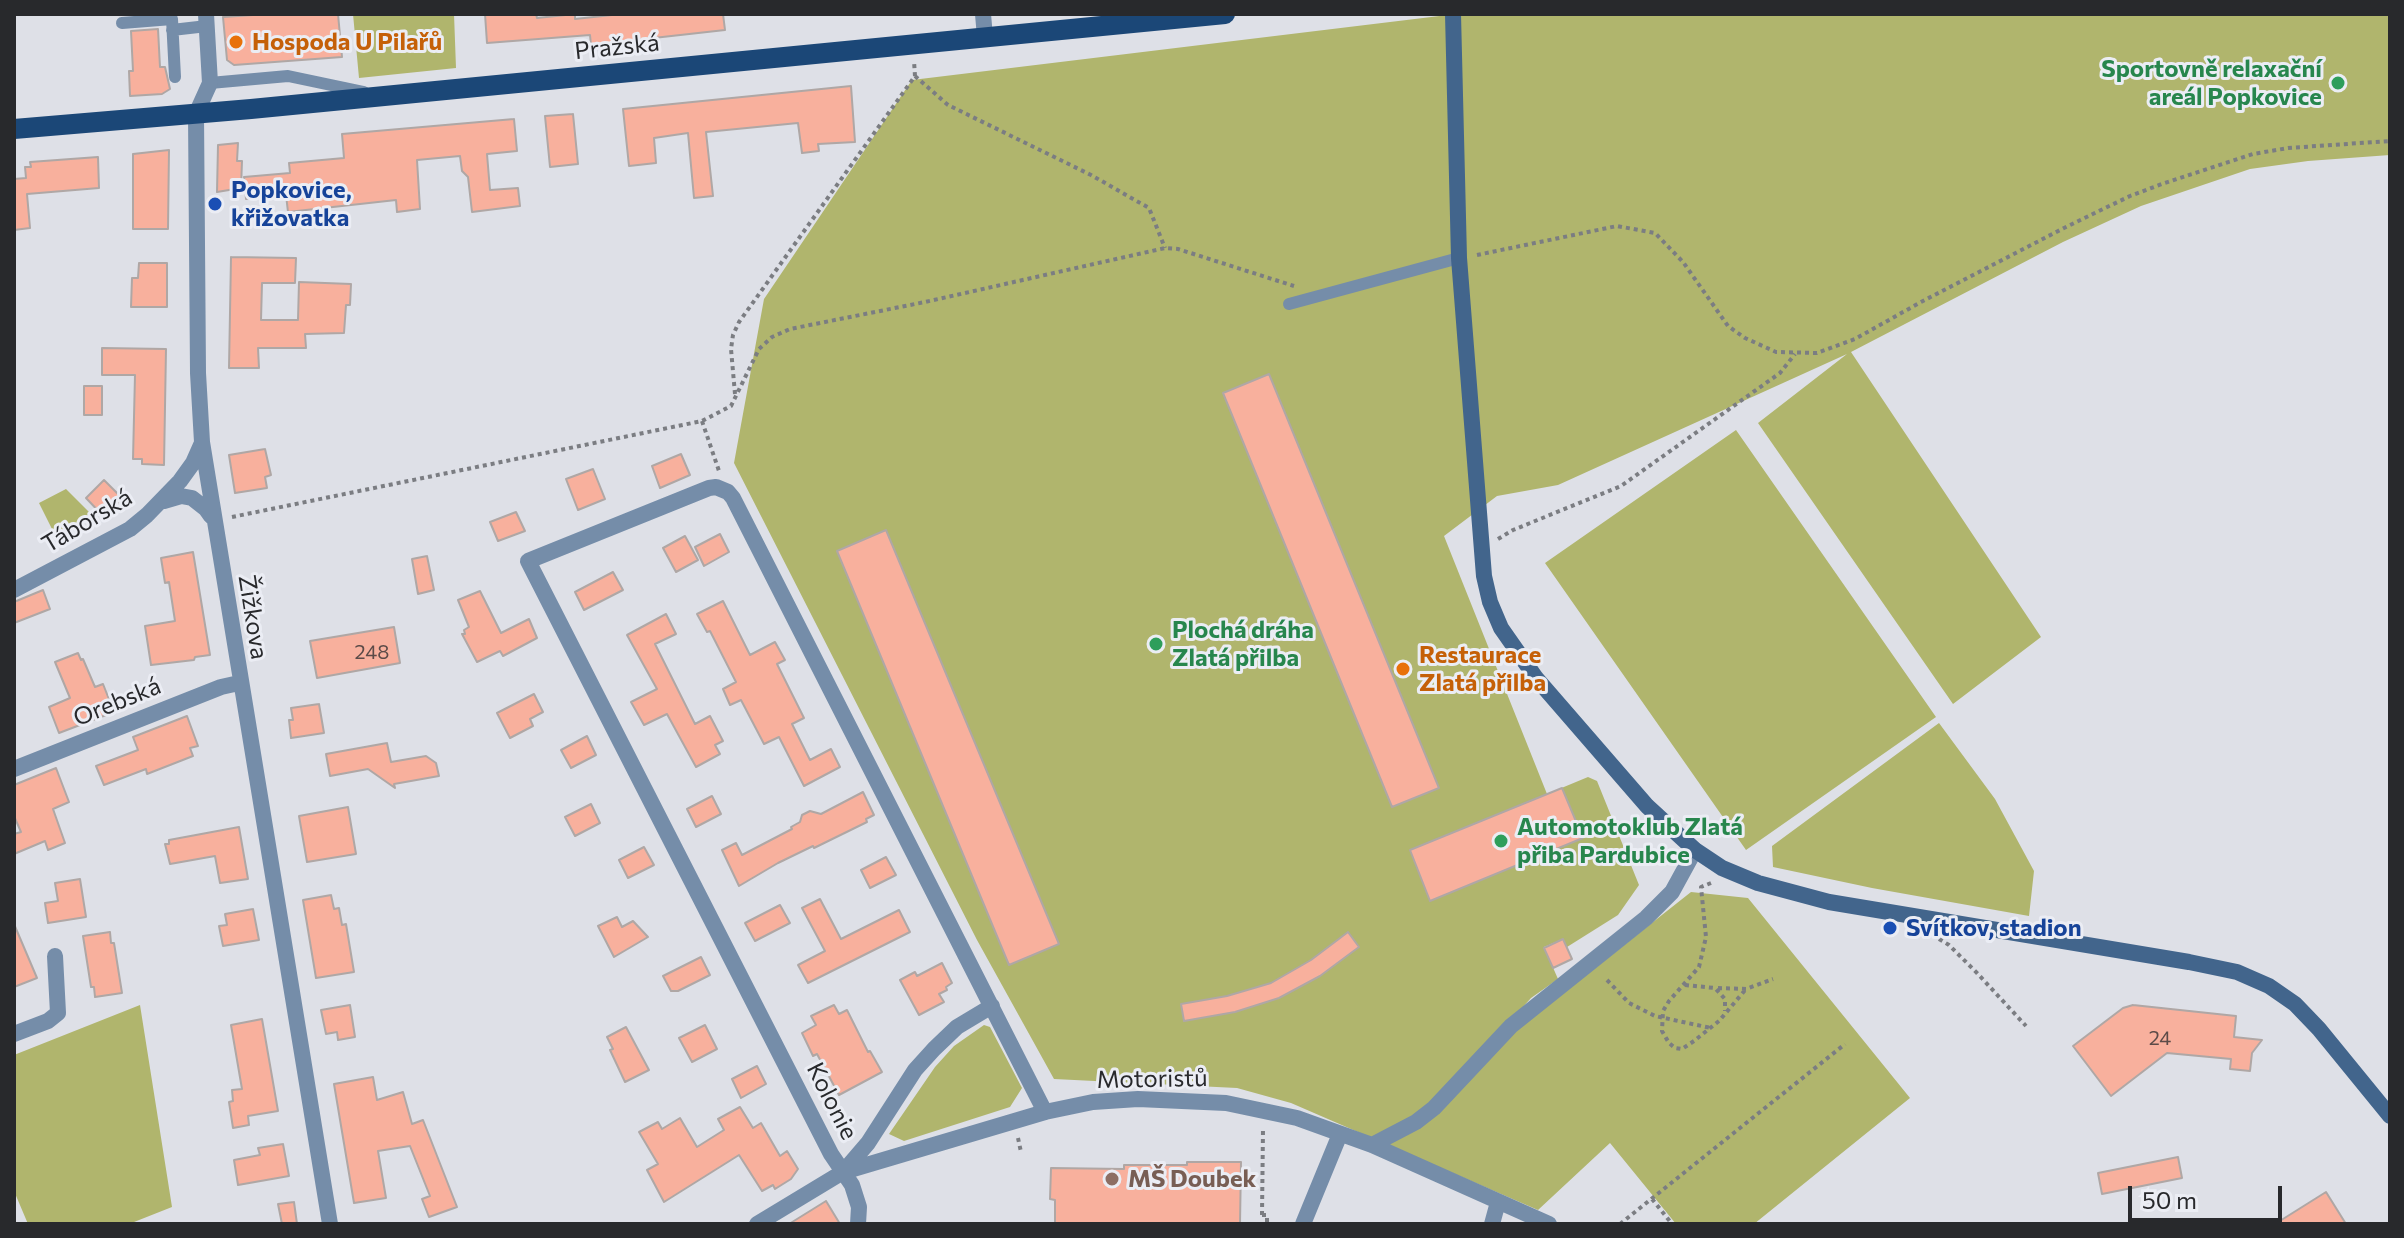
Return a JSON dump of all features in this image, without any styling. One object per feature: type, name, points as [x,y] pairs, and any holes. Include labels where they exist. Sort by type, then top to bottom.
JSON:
[{"type":"main road","name":"Pražská","points":[[14,129],[1225,14]]},
{"type":"street","points":[[983,14],[985,37]]},
{"type":"street","points":[[1453,14],[1459,258],[1481,549],[1490,602],[1501,628],[1536,678],[1647,806],[1695,850],[1722,868],[1758,883],[1829,902],[2237,972],[2269,986],[2295,1004],[2390,1116]]},
{"type":"street","name":"Žižkova","points":[[206,20],[210,83],[196,114],[198,373],[202,442],[239,683],[330,1224]]},
{"type":"street","name":"Táborská","points":[[14,590],[130,529],[159,504],[188,471],[202,442]]},
{"type":"street","name":"Kolonie","points":[[716,487],[728,492],[992,1006],[957,1027],[915,1070],[868,1143],[843,1172],[528,561],[709,488],[716,487]]},
{"type":"street","points":[[159,504],[174,497],[192,498],[206,509],[214,521]]},
{"type":"street","name":"Orebská","points":[[14,769],[221,687],[239,683]]},
{"type":"street","points":[[1372,1145],[1416,1122],[1434,1108],[1511,1026],[1646,918],[1672,892],[1695,850]]},
{"type":"street","points":[[14,1034],[48,1021],[58,1013],[55,956]]},
{"type":"street","points":[[992,1006],[1045,1112]]},
{"type":"street","name":"Motoristů","points":[[757,1224],[843,1172],[1045,1112],[1093,1102],[1138,1099],[1226,1103],[1297,1118],[1372,1145],[1549,1224]]},
{"type":"street","points":[[1303,1224],[1340,1134]]},
{"type":"street","points":[[843,1172],[856,1196],[858,1224]]},
{"type":"street","points":[[1492,1224],[1498,1202]]},
{"type":"lane","points":[[122,23],[172,19],[175,77]]},
{"type":"lane","points":[[172,30],[206,20]]},
{"type":"lane","points":[[210,83],[288,76],[382,96]]},
{"type":"lane","points":[[1289,304],[1459,258]]},
{"type":"path","points":[[735,397],[731,349],[739,322],[915,76],[912,44]]},
{"type":"path","points":[[915,76],[948,105],[1091,175],[1149,208],[1165,248]]},
{"type":"path","points":[[1459,258],[1617,226],[1655,233],[1683,262],[1728,326],[1776,352],[1817,353],[1855,339],[2064,228],[2162,184],[2253,154],[2288,148],[2390,141]]},
{"type":"path","points":[[214,521],[702,421],[731,406],[759,349],[772,337],[790,329],[1165,248],[1178,249],[1306,291],[1328,293]]},
{"type":"path","points":[[1513,530],[1621,486],[1780,373],[1795,354]]},
{"type":"path","points":[[702,421],[715,459]]},
{"type":"path","points":[[1718,883],[1701,887],[1706,926],[1705,951],[1699,967],[1669,1001],[1662,1019],[1662,1031],[1669,1043],[1682,1049],[1725,1015],[1746,989]]},
{"type":"path","points":[[1937,938],[1949,945],[2026,1026]]},
{"type":"path","points":[[1685,985],[1746,989],[1773,979]]},
{"type":"path","points":[[1607,980],[1629,1003],[1662,1019],[1711,1028]]},
{"type":"path","points":[[1715,988],[1725,999],[1725,1015]]},
{"type":"path","points":[[1620,1224],[1845,1044]]},
{"type":"path","points":[[1263,1122],[1260,1215],[1267,1215],[1267,1224]]},
{"type":"path","points":[[1008,1138],[1029,1133]]},
{"type":"path","points":[[1017,1135],[1021,1152]]},
{"type":"path","points":[[1652,1199],[1672,1224]]},
{"type":"green space","points":[[353,14],[454,14],[456,68],[359,78]]},
{"type":"green space","points":[[1456,14],[2390,14],[2390,155],[2250,169],[2141,206],[2063,242],[1851,352],[2041,637],[1953,704],[1758,423],[1847,354],[1558,485],[1497,496],[1444,536],[1547,794],[1588,777],[1597,781],[1639,885],[1618,915],[1567,947],[1563,939],[1544,947],[1558,979],[1531,998],[1512,1019],[1519,1028],[1691,892],[1748,898],[1910,1098],[1754,1224],[1676,1224],[1610,1143],[1538,1210],[1291,1103],[1237,1088],[1054,1079],[977,940],[734,463],[764,299],[912,80]]},
{"type":"green space","points":[[1736,430],[1936,717],[1746,850],[1545,563]]},
{"type":"green space","points":[[66,489],[93,516],[55,535],[39,503]]},
{"type":"green space","points":[[1939,723],[1995,799],[2034,871],[2029,916],[1773,867],[1772,846]]},
{"type":"green space","points":[[140,1005],[172,1207],[129,1224],[28,1224],[14,1191],[14,1055]]},
{"type":"green space","points":[[984,1025],[990,1027],[1022,1088],[1010,1107],[904,1141],[889,1134],[935,1067],[954,1046]]},
{"type":"building","points":[[338,14],[342,57],[234,65],[227,60],[223,17]]},
{"type":"building","points":[[485,14],[536,14],[537,18],[575,14],[575,19],[621,14],[723,14],[725,30],[591,45],[590,35],[487,43]]},
{"type":"building","points":[[158,29],[160,67],[165,67],[170,89],[162,94],[130,96],[129,71],[133,71],[131,31]]},
{"type":"building","points":[[851,86],[855,142],[818,144],[819,151],[802,153],[798,123],[706,132],[713,196],[694,198],[688,133],[654,138],[656,163],[629,166],[623,109]]},
{"type":"building","points":[[573,114],[578,164],[550,167],[545,116]]},
{"type":"building","points":[[514,119],[517,151],[487,154],[490,190],[518,188],[520,206],[472,212],[468,177],[462,171],[460,156],[417,160],[420,209],[397,212],[396,200],[288,212],[286,195],[246,199],[244,177],[290,173],[289,163],[344,158],[342,134]]},
{"type":"building","points":[[238,143],[237,161],[242,161],[241,188],[217,192],[218,145]]},
{"type":"building","points":[[169,150],[168,229],[133,229],[133,154]]},
{"type":"building","points":[[98,157],[99,188],[27,194],[30,228],[14,230],[14,179],[26,178],[25,167],[31,167],[30,162]]},
{"type":"building","points":[[231,257],[296,258],[295,283],[262,283],[261,320],[298,320],[299,282],[351,284],[344,333],[305,334],[306,348],[258,348],[259,368],[229,368]]},
{"type":"building","points":[[139,263],[167,263],[167,307],[131,307],[132,278],[138,278]]},
{"type":"building","points":[[102,348],[166,349],[164,465],[142,464],[142,459],[133,459],[135,375],[102,375]]},
{"type":"building","points":[[1269,374],[1439,788],[1392,807],[1223,393]]},
{"type":"building","points":[[84,386],[102,386],[102,415],[84,415]]},
{"type":"building","points":[[265,449],[271,475],[265,477],[267,488],[235,493],[229,455]]},
{"type":"building","points":[[681,454],[690,475],[660,488],[652,466]]},
{"type":"building","points":[[593,469],[605,499],[578,510],[566,479]]},
{"type":"building","points":[[104,480],[122,498],[104,517],[86,498]]},
{"type":"building","points":[[516,512],[525,531],[498,541],[490,522]]},
{"type":"building","points":[[886,530],[1059,944],[1009,965],[837,551]]},
{"type":"building","points":[[720,534],[729,552],[704,566],[695,547]]},
{"type":"building","points":[[685,536],[698,560],[676,572],[663,548]]},
{"type":"building","points":[[193,552],[210,655],[151,665],[145,626],[175,621],[169,582],[165,583],[161,558]]},
{"type":"building","points":[[427,556],[434,590],[418,594],[412,559]]},
{"type":"building","points":[[613,572],[623,590],[584,610],[575,592]]},
{"type":"building","points":[[43,590],[50,609],[14,623],[14,602]]},
{"type":"building","points":[[480,591],[501,633],[529,619],[537,638],[503,656],[500,651],[477,662],[462,634],[469,627],[458,600]]},
{"type":"building","points":[[723,601],[750,655],[775,642],[785,660],[777,664],[804,718],[792,724],[810,760],[831,749],[840,767],[804,786],[779,737],[764,744],[741,700],[730,705],[723,689],[736,682],[710,631],[707,632],[697,614]]},
{"type":"building","points":[[666,614],[676,634],[655,644],[695,724],[710,716],[723,741],[715,745],[720,754],[696,767],[667,714],[644,725],[631,702],[657,689],[627,635]]},
{"type":"building","points":[[394,627],[400,663],[317,678],[310,641]]},
{"type":"building","points":[[78,653],[95,687],[103,684],[114,712],[59,733],[49,707],[70,698],[55,662]]},
{"type":"building","points":[[534,694],[543,712],[530,719],[533,726],[510,738],[497,713]]},
{"type":"building","points":[[319,704],[324,733],[291,738],[291,708]]},
{"type":"building","points":[[187,716],[198,746],[190,748],[193,756],[147,774],[146,769],[104,785],[96,766],[138,750],[133,737]]},
{"type":"building","points":[[587,736],[596,755],[571,768],[561,750]]},
{"type":"building","points":[[387,743],[391,762],[426,756],[436,763],[439,776],[394,784],[395,788],[368,769],[330,776],[326,754]]},
{"type":"building","points":[[56,768],[69,802],[53,809],[65,843],[48,850],[45,841],[14,854],[14,834],[21,832],[14,816],[14,785]]},
{"type":"building","points":[[1562,788],[1583,838],[1430,901],[1410,850]]},
{"type":"building","points":[[863,792],[874,815],[866,819],[867,822],[778,863],[739,886],[722,850],[736,843],[742,855],[792,829],[800,822],[802,815],[810,811],[821,814]]},
{"type":"building","points":[[712,796],[721,814],[696,827],[687,809]]},
{"type":"building","points":[[591,804],[600,823],[575,836],[565,817]]},
{"type":"building","points":[[348,807],[356,854],[307,862],[299,816]]},
{"type":"building","points":[[239,827],[248,879],[220,883],[215,856],[170,864],[165,844],[169,844],[169,840]]},
{"type":"building","points":[[644,847],[654,865],[628,878],[619,860]]},
{"type":"building","points":[[886,857],[896,875],[870,888],[861,870]]},
{"type":"building","points":[[80,879],[86,917],[48,923],[45,903],[58,901],[55,883]]},
{"type":"building","points":[[331,895],[334,909],[339,908],[342,925],[346,924],[354,972],[316,978],[303,900]]},
{"type":"building","points":[[820,899],[841,939],[899,910],[910,932],[808,983],[798,965],[825,951],[802,908]]},
{"type":"building","points":[[780,905],[790,923],[755,941],[745,923]]},
{"type":"building","points":[[253,909],[259,940],[223,946],[219,926],[227,925],[225,914]]},
{"type":"building","points":[[617,917],[622,927],[633,921],[648,937],[614,957],[598,926]]},
{"type":"building","points":[[14,924],[37,978],[14,987]]},
{"type":"building","points":[[110,932],[122,993],[95,997],[83,936]]},
{"type":"building","points":[[1348,932],[1359,947],[1320,976],[1279,998],[1235,1012],[1184,1021],[1181,1004],[1227,996],[1271,983],[1311,960]]},
{"type":"building","points":[[1563,939],[1572,959],[1553,968],[1544,948]]},
{"type":"building","points":[[701,957],[710,975],[678,991],[671,991],[663,976]]},
{"type":"building","points":[[942,963],[952,983],[939,994],[944,1002],[919,1015],[900,980],[915,972],[917,976]]},
{"type":"building","points":[[350,1005],[355,1037],[338,1040],[337,1032],[326,1034],[321,1010]]},
{"type":"building","points":[[834,1005],[839,1014],[847,1010],[882,1072],[839,1095],[802,1033],[816,1025],[811,1016]]},
{"type":"building","points":[[2133,1005],[2236,1016],[2234,1037],[2262,1040],[2252,1053],[2250,1071],[2230,1069],[2231,1059],[2167,1053],[2111,1096],[2073,1046],[2123,1008]]},
{"type":"building","points":[[262,1019],[278,1111],[248,1116],[249,1125],[233,1128],[229,1102],[233,1101],[232,1090],[242,1089],[231,1025]]},
{"type":"building","points":[[705,1025],[717,1049],[692,1062],[679,1038]]},
{"type":"building","points":[[626,1027],[649,1070],[625,1082],[607,1037]]},
{"type":"building","points":[[757,1066],[766,1084],[741,1098],[732,1079]]},
{"type":"building","points":[[373,1077],[377,1100],[403,1092],[412,1124],[423,1120],[457,1207],[429,1217],[422,1199],[430,1196],[410,1146],[378,1151],[386,1198],[354,1203],[334,1084]]},
{"type":"building","points":[[740,1107],[753,1128],[761,1123],[780,1156],[787,1151],[798,1169],[791,1179],[775,1189],[773,1185],[762,1191],[739,1155],[664,1202],[647,1170],[658,1164],[639,1132],[658,1122],[662,1129],[680,1118],[697,1147],[724,1130],[718,1119]]},
{"type":"building","points":[[283,1144],[289,1176],[238,1185],[234,1160],[260,1155],[258,1148]]},
{"type":"building","points":[[2178,1157],[2182,1178],[2102,1194],[2098,1173]]},
{"type":"building","points":[[1187,1162],[1241,1162],[1240,1224],[1055,1224],[1055,1200],[1050,1199],[1051,1168],[1124,1169],[1124,1165],[1187,1165]]},
{"type":"building","points":[[2326,1192],[2346,1224],[2275,1224]]},
{"type":"building","points":[[826,1201],[840,1224],[789,1224]]},
{"type":"building","points":[[294,1202],[297,1224],[282,1224],[278,1204]]},
{"type":"place","name":"Hospoda U Pilařů","points":[[236,42]]},
{"type":"place","name":"Sportovně relaxační areál Popkovice","points":[[2338,83]]},
{"type":"place","name":"Popkovice, křižovatka","points":[[215,204]]},
{"type":"place","name":"Plochá dráha Zlatá přilba","points":[[1156,644]]},
{"type":"place","name":"Restaurace Zlatá přilba","points":[[1403,669]]},
{"type":"place","name":"Automotoklub Zlatá přiba Pardubice","points":[[1501,841]]},
{"type":"place","name":"Svítkov, stadion","points":[[1890,928]]},
{"type":"place","name":"MŠ Doubek","points":[[1112,1179]]}]
